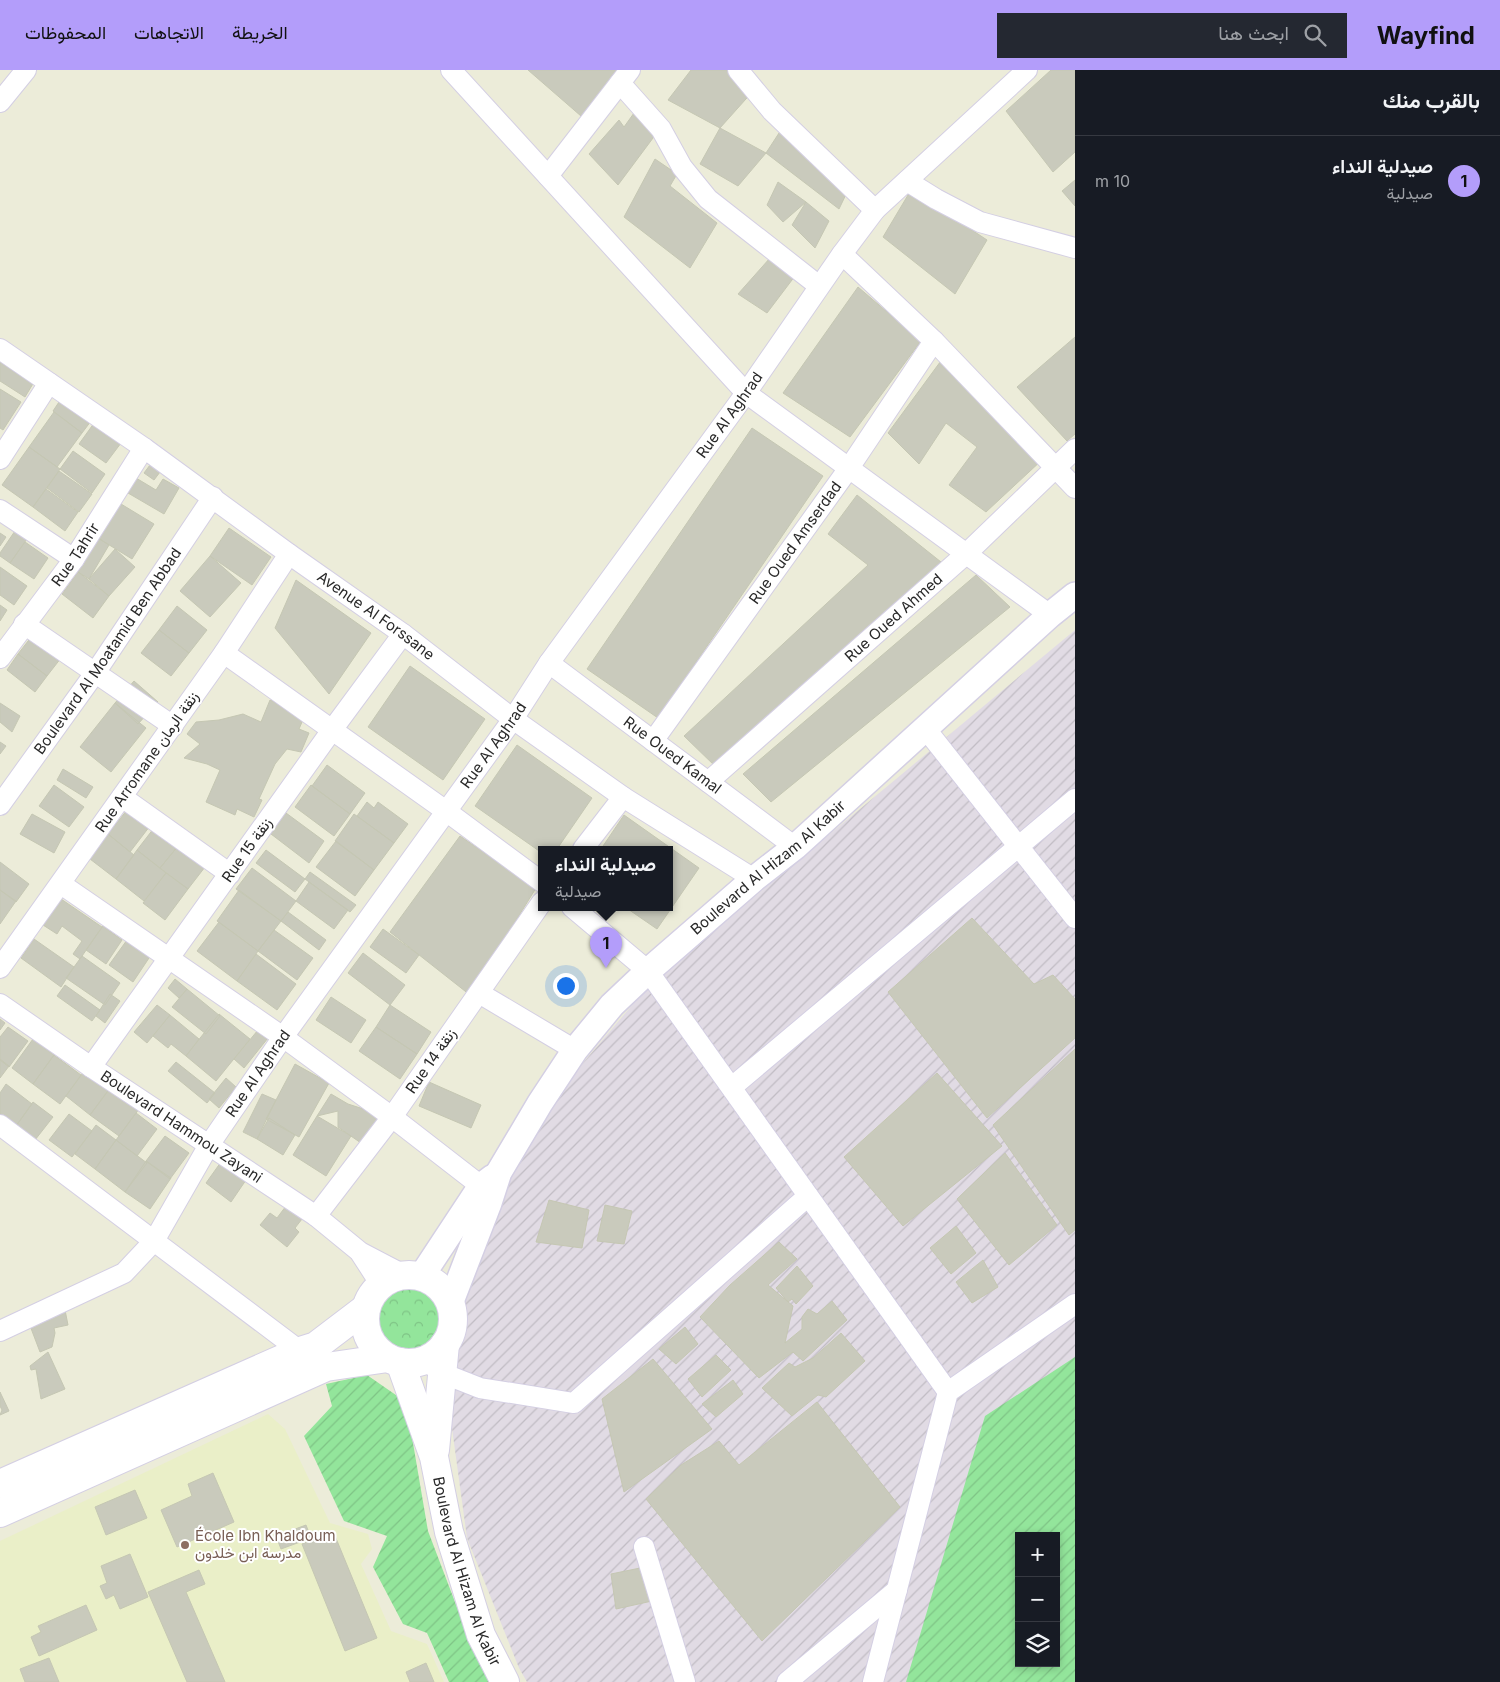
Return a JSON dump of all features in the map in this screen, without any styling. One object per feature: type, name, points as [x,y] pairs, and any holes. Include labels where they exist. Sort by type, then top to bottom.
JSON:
[{"type":"main road","points":[[0,1513],[326,1367],[420,1359],[450,1335],[453,1314],[450,1304],[439,1287],[430,1281],[402,1279],[372,1295],[366,1308],[369,1336],[376,1348],[420,1359]]},
{"type":"main road","points":[[0,1484],[300,1351],[316,1346],[366,1308]]},
{"type":"main road","name":"Boulevard Al Hizam Al Kabir","points":[[420,1359],[434,1457],[449,1532],[481,1635],[505,1682]]},
{"type":"main road","name":"Boulevard Al Hizam Al Kabir","points":[[420,1359],[434,1457]]},
{"type":"street","points":[[451,70],[470,78],[548,176],[746,393],[1050,615]]},
{"type":"street","points":[[738,70],[772,111],[875,210]]},
{"type":"street","name":"Rue Al Aghrad","points":[[0,1331],[124,1273],[154,1241],[209,1145],[282,1037],[513,719],[550,663],[746,393],[842,254],[875,210],[1026,70]]},
{"type":"street","points":[[0,102],[17,73]]},
{"type":"street","points":[[548,176],[625,76],[661,130],[682,167],[708,199],[820,286]]},
{"type":"street","points":[[907,181],[980,222],[1075,248]]},
{"type":"street","points":[[842,254],[934,341],[1075,488]]},
{"type":"street","name":"Rue Oued Amserdad","points":[[654,741],[849,468],[934,341]]},
{"type":"street","name":"Avenue Al Forssane","points":[[0,349],[213,497],[289,554],[403,634],[513,719],[623,797],[754,879]]},
{"type":"street","points":[[0,459],[48,383]]},
{"type":"street","name":"Rue Tahrir","points":[[0,658],[74,560],[144,448]]},
{"type":"street","name":"Rue Oued Ahmed","points":[[708,782],[966,554],[1075,449]]},
{"type":"street","name":"Boulevard Al Moatamid Ben Abbad","points":[[0,805],[94,673],[213,497]]},
{"type":"street","points":[[0,510],[74,560]]},
{"type":"street","name":"Rue Arromane زنقة الرمان","points":[[0,968],[224,653],[289,554]]},
{"type":"street","name":"Boulevard Al Hizam Al Kabir","points":[[450,1304],[490,1187],[540,1103],[575,1050],[612,1005],[648,971],[795,846],[1050,615],[1075,595]]},
{"type":"street","points":[[24,624],[173,726]]},
{"type":"street","name":"Rue 15 زنقة","points":[[91,1067],[403,634]]},
{"type":"street","points":[[224,653],[446,810],[538,879]]},
{"type":"street","name":"Rue Oued Kamal","points":[[550,663],[795,846]]},
{"type":"street","points":[[925,728],[1075,918]]},
{"type":"street","points":[[122,796],[230,874]]},
{"type":"street","points":[[585,846],[623,797]]},
{"type":"street","points":[[732,1087],[1075,799]]},
{"type":"street","points":[[61,884],[282,1037],[490,1187]]},
{"type":"street","name":"Rue 14 زنقة","points":[[316,1216],[392,1117],[538,908]]},
{"type":"street","points":[[577,911],[648,971],[948,1392]]},
{"type":"street","points":[[479,993],[575,1050]]},
{"type":"street","name":"Boulevard Hammou Zayani","points":[[0,1004],[91,1067],[316,1216],[360,1252],[402,1279]]},
{"type":"street","points":[[0,1125],[300,1351]]},
{"type":"street","name":"Boulevard Al Hizam Al Kabir","points":[[402,1279],[490,1187]]},
{"type":"street","points":[[420,1359],[480,1388],[574,1403],[808,1196]]},
{"type":"street","points":[[873,1682],[948,1392],[1075,1304]]},
{"type":"street","points":[[644,1547],[685,1682]]},
{"type":"street","points":[[787,1682],[897,1590]]},
{"type":"shaded area","points":[[1075,630],[1075,1682],[527,1682],[519,1668],[467,1538],[448,1399],[469,1275],[512,1173],[577,1070],[651,983]]},
{"type":"shaded area","name":"École Ibn Khaldoum مدرسة ابن خلدون","points":[[268,1414],[285,1429],[330,1523],[368,1534],[372,1549],[361,1564],[391,1631],[427,1644],[444,1682],[0,1682],[0,1541]]},
{"type":"green space","points":[[404,1288],[416,1288],[432,1297],[439,1307],[441,1319],[439,1331],[432,1341],[416,1350],[404,1350],[393,1345],[384,1336],[379,1325],[379,1313],[384,1302],[393,1293]]},
{"type":"green space","points":[[1075,1357],[1075,1682],[906,1682],[985,1416]]},
{"type":"green space","points":[[367,1375],[406,1402],[428,1531],[474,1652],[490,1682],[449,1682],[427,1633],[403,1624],[373,1567],[387,1536],[344,1521],[304,1436],[332,1406],[326,1384]]},
{"type":"building","points":[[528,70],[630,70],[589,123]]},
{"type":"building","points":[[691,70],[733,70],[754,90],[720,128],[668,100]]},
{"type":"building","points":[[1051,70],[1075,70],[1075,152],[1053,172],[1006,111]]},
{"type":"building","points":[[634,113],[656,134],[618,185],[589,154],[619,120],[624,127]]},
{"type":"building","points":[[720,128],[766,153],[738,186],[700,164]]},
{"type":"building","points":[[781,130],[850,186],[839,209],[766,153]]},
{"type":"building","points":[[655,159],[677,174],[670,186],[717,223],[690,268],[624,217]]},
{"type":"building","points":[[1075,180],[1075,206],[1062,191]]},
{"type":"building","points":[[778,182],[806,202],[783,222],[767,205]]},
{"type":"building","points":[[911,190],[987,240],[955,294],[883,237]]},
{"type":"building","points":[[806,202],[829,221],[815,248],[792,225]]},
{"type":"building","points":[[770,258],[795,276],[767,313],[738,294]]},
{"type":"building","points":[[858,287],[921,341],[850,437],[783,393]]},
{"type":"building","points":[[1075,337],[1075,434],[1067,441],[1017,387]]},
{"type":"building","points":[[0,354],[37,377],[25,397],[0,381]]},
{"type":"building","points":[[946,354],[1043,459],[986,512],[949,485],[977,447],[946,423],[919,464],[888,433]]},
{"type":"building","points":[[0,389],[21,402],[3,430],[0,428]]},
{"type":"building","points":[[61,399],[91,421],[82,433],[53,411]]},
{"type":"building","points":[[54,412],[82,433],[57,467],[29,447]]},
{"type":"building","points":[[97,419],[124,439],[106,463],[79,444]]},
{"type":"building","points":[[752,428],[823,476],[658,718],[587,669]]},
{"type":"building","points":[[29,447],[60,469],[33,507],[2,485]]},
{"type":"building","points":[[73,451],[105,474],[92,493],[60,469]]},
{"type":"building","points":[[153,461],[163,468],[154,480],[144,473]]},
{"type":"building","points":[[59,471],[92,494],[79,512],[47,488]]},
{"type":"building","points":[[136,478],[156,490],[163,479],[179,488],[164,514],[128,493]]},
{"type":"building","points":[[46,489],[78,512],[65,531],[33,507]]},
{"type":"building","points":[[857,495],[941,562],[716,767],[684,736],[868,565],[828,534]]},
{"type":"building","points":[[121,504],[154,524],[132,559],[98,538]]},
{"type":"building","points":[[17,528],[29,536],[10,563],[0,556],[0,553]]},
{"type":"building","points":[[229,528],[271,557],[252,585],[210,556]]},
{"type":"building","points":[[0,533],[6,537],[0,546]]},
{"type":"building","points":[[98,538],[109,545],[89,579],[78,572]]},
{"type":"building","points":[[25,542],[48,558],[34,579],[10,563]]},
{"type":"building","points":[[115,549],[135,567],[109,596],[89,579]]},
{"type":"building","points":[[210,556],[241,583],[210,617],[180,591]]},
{"type":"building","points":[[0,567],[27,586],[14,605],[0,595]]},
{"type":"building","points":[[78,572],[109,596],[93,618],[62,594]]},
{"type":"building","points":[[976,575],[1010,607],[771,802],[743,774]]},
{"type":"building","points":[[296,580],[371,633],[329,694],[275,628]]},
{"type":"building","points":[[0,605],[7,610],[0,621]]},
{"type":"building","points":[[177,606],[207,630],[189,653],[159,630]]},
{"type":"building","points":[[39,627],[68,649],[47,676],[18,654]]},
{"type":"building","points":[[159,630],[189,653],[171,676],[141,653]]},
{"type":"building","points":[[18,654],[47,676],[35,692],[7,670]]},
{"type":"building","points":[[410,666],[485,719],[443,780],[368,727]]},
{"type":"building","points":[[134,681],[158,702],[138,724],[115,703]]},
{"type":"building","points":[[270,700],[305,715],[299,729],[309,733],[301,752],[287,749],[275,764],[259,799],[262,800],[254,817],[237,809],[235,815],[206,802],[220,770],[207,764],[184,758],[200,744],[187,734],[196,722],[219,720],[243,714],[261,722]]},
{"type":"building","points":[[0,703],[20,716],[12,732],[0,722]]},
{"type":"building","points":[[115,703],[146,728],[111,772],[80,747]]},
{"type":"building","points":[[0,742],[6,746],[0,754]]},
{"type":"building","points":[[517,745],[592,798],[559,846],[538,846],[538,850],[475,806]]},
{"type":"building","points":[[327,765],[365,793],[350,814],[312,786]]},
{"type":"building","points":[[63,769],[93,787],[86,798],[57,780]]},
{"type":"building","points":[[54,785],[84,807],[69,827],[39,806]]},
{"type":"building","points":[[311,785],[350,814],[334,836],[295,807]]},
{"type":"building","points":[[367,802],[374,808],[378,802],[408,824],[394,843],[357,816]]},
{"type":"building","points":[[131,805],[153,822],[130,852],[108,834]]},
{"type":"building","points":[[286,813],[324,841],[309,863],[271,834]]},
{"type":"building","points":[[32,814],[65,832],[54,853],[20,834]]},
{"type":"building","points":[[354,814],[394,843],[374,870],[335,841]]},
{"type":"building","points":[[624,815],[668,846],[603,846]]},
{"type":"building","points":[[154,828],[178,846],[160,868],[137,850]]},
{"type":"building","points":[[108,834],[134,855],[116,879],[90,859]]},
{"type":"building","points":[[460,836],[536,888],[470,995],[390,932]]},
{"type":"building","points":[[336,841],[374,870],[355,896],[316,867]]},
{"type":"building","points":[[178,846],[205,867],[188,889],[160,868]]},
{"type":"building","points":[[137,850],[166,873],[144,901],[116,879]]},
{"type":"building","points":[[266,850],[305,879],[295,892],[256,863]]},
{"type":"building","points":[[673,850],[699,868],[673,906]]},
{"type":"building","points":[[0,862],[29,884],[16,902],[0,890]]},
{"type":"building","points":[[252,868],[296,901],[281,921],[236,889]]},
{"type":"building","points":[[310,872],[356,905],[350,912],[305,879]]},
{"type":"building","points":[[166,873],[188,889],[165,920],[143,903]]},
{"type":"building","points":[[309,882],[348,910],[334,929],[296,901]]},
{"type":"building","points":[[0,890],[16,901],[0,924]]},
{"type":"building","points":[[239,890],[281,921],[258,951],[217,921]]},
{"type":"building","points":[[61,899],[102,927],[80,959],[73,954],[82,941],[62,926],[57,934],[43,925]]},
{"type":"building","points":[[631,911],[669,911],[657,929]]},
{"type":"building","points":[[288,912],[326,940],[319,950],[281,921]]},
{"type":"building","points":[[972,918],[1034,984],[1053,975],[1075,999],[1075,1038],[987,1118],[888,992]]},
{"type":"building","points":[[219,922],[258,951],[237,981],[197,951]]},
{"type":"building","points":[[103,926],[122,940],[106,964],[86,950]]},
{"type":"building","points":[[383,929],[419,955],[406,973],[370,947]]},
{"type":"building","points":[[274,930],[313,958],[297,980],[258,951]]},
{"type":"building","points":[[132,933],[155,949],[133,982],[109,965]]},
{"type":"building","points":[[34,939],[74,967],[61,987],[21,958]]},
{"type":"building","points":[[363,953],[405,985],[390,1005],[348,973]]},
{"type":"building","points":[[256,954],[296,984],[277,1010],[237,981]]},
{"type":"building","points":[[82,956],[120,983],[105,1005],[66,978]]},
{"type":"building","points":[[175,979],[187,989],[179,998],[168,988]]},
{"type":"building","points":[[65,985],[100,1010],[92,1021],[57,996]]},
{"type":"building","points":[[187,989],[220,1016],[206,1034],[172,1007]]},
{"type":"building","points":[[110,994],[120,1001],[105,1023],[96,1016]]},
{"type":"building","points":[[331,997],[366,1020],[351,1043],[316,1020]]},
{"type":"building","points":[[157,1005],[170,1015],[147,1043],[134,1032]]},
{"type":"building","points":[[390,1005],[431,1032],[417,1054],[376,1027]]},
{"type":"building","points":[[219,1014],[250,1039],[216,1081],[186,1056]]},
{"type":"building","points":[[170,1015],[199,1039],[186,1056],[171,1044],[168,1048],[153,1036]]},
{"type":"building","points":[[0,1019],[5,1023],[0,1030]]},
{"type":"building","points":[[8,1027],[28,1041],[9,1067],[0,1060],[0,1037]]},
{"type":"building","points":[[376,1027],[417,1054],[400,1079],[359,1051]]},
{"type":"building","points":[[258,1030],[268,1038],[244,1068],[234,1059]]},
{"type":"building","points":[[33,1039],[54,1055],[33,1084],[12,1068]]},
{"type":"building","points":[[1075,1049],[1075,1230],[1069,1235],[993,1125]]},
{"type":"building","points":[[54,1055],[81,1075],[60,1104],[33,1084]]},
{"type":"building","points":[[0,1059],[9,1066],[0,1078]]},
{"type":"building","points":[[176,1062],[215,1093],[207,1103],[168,1071]]},
{"type":"building","points":[[295,1064],[329,1083],[299,1137],[266,1119]]},
{"type":"building","points":[[85,1070],[110,1088],[90,1115],[66,1096]]},
{"type":"building","points":[[937,1073],[1002,1146],[903,1226],[844,1157]]},
{"type":"building","points":[[226,1078],[236,1087],[219,1108],[209,1099]]},
{"type":"building","points":[[429,1082],[481,1105],[471,1128],[419,1106]]},
{"type":"building","points":[[6,1084],[32,1104],[16,1126],[0,1114],[0,1093]]},
{"type":"building","points":[[111,1087],[139,1109],[119,1136],[90,1115]]},
{"type":"building","points":[[262,1094],[276,1100],[257,1139],[243,1132]]},
{"type":"building","points":[[331,1094],[348,1104],[382,1115],[361,1143],[338,1127],[338,1111],[317,1116]]},
{"type":"building","points":[[33,1102],[53,1117],[35,1140],[16,1126]]},
{"type":"building","points":[[136,1113],[157,1129],[137,1156],[116,1140]]},
{"type":"building","points":[[69,1114],[92,1131],[72,1157],[49,1140]]},
{"type":"building","points":[[317,1116],[351,1136],[326,1176],[293,1155]]},
{"type":"building","points":[[269,1118],[295,1135],[283,1155],[257,1139]]},
{"type":"building","points":[[96,1125],[116,1140],[95,1169],[75,1154]]},
{"type":"building","points":[[165,1136],[189,1153],[170,1179],[146,1161]]},
{"type":"building","points":[[116,1140],[147,1163],[125,1192],[95,1169]]},
{"type":"building","points":[[1005,1153],[1057,1225],[1009,1265],[957,1199]]},
{"type":"building","points":[[146,1161],[171,1178],[150,1209],[125,1192]]},
{"type":"building","points":[[221,1162],[246,1180],[231,1202],[206,1183]]},
{"type":"building","points":[[549,1200],[589,1210],[582,1248],[536,1242]]},
{"type":"building","points":[[605,1205],[632,1211],[624,1244],[597,1241]]},
{"type":"building","points":[[286,1206],[302,1219],[295,1228],[299,1232],[287,1247],[260,1225],[270,1213],[277,1218]]},
{"type":"building","points":[[956,1226],[976,1253],[951,1274],[930,1248]]},
{"type":"building","points":[[779,1242],[797,1259],[768,1285],[793,1306],[785,1343],[802,1329],[802,1317],[808,1309],[817,1314],[832,1301],[847,1320],[803,1361],[793,1352],[759,1378],[700,1317],[730,1285]]},
{"type":"building","points":[[983,1260],[998,1287],[972,1303],[956,1282]]},
{"type":"building","points":[[797,1266],[813,1286],[796,1304],[792,1299],[788,1302],[776,1288]]},
{"type":"building","points":[[65,1310],[68,1325],[54,1328],[55,1333],[52,1347],[40,1352],[29,1323]]},
{"type":"building","points":[[685,1327],[698,1344],[676,1364],[659,1349]]},
{"type":"building","points":[[841,1333],[865,1361],[826,1397],[818,1395],[792,1416],[762,1388],[789,1363],[795,1367],[813,1358]]},
{"type":"building","points":[[48,1352],[65,1389],[41,1399],[36,1369],[31,1370],[30,1366]]},
{"type":"building","points":[[716,1355],[731,1370],[702,1397],[688,1379]]},
{"type":"building","points":[[653,1359],[712,1429],[624,1492],[602,1399]]},
{"type":"building","points":[[733,1380],[743,1394],[716,1417],[702,1404]]},
{"type":"building","points":[[0,1392],[9,1411],[0,1415],[2,1410],[0,1406]]},
{"type":"building","points":[[817,1402],[900,1507],[762,1641],[646,1499],[681,1465],[719,1441],[739,1465]]},
{"type":"building","points":[[213,1473],[234,1522],[177,1547],[161,1510],[192,1496],[188,1484]]},
{"type":"building","points":[[135,1490],[147,1518],[106,1535],[95,1507]]},
{"type":"building","points":[[306,1525],[311,1538],[281,1549],[276,1536]]},
{"type":"building","points":[[333,1531],[377,1638],[345,1651],[302,1544]]},
{"type":"building","points":[[130,1554],[148,1597],[120,1609],[114,1595],[106,1599],[100,1586],[107,1583],[101,1566]]},
{"type":"building","points":[[645,1567],[652,1601],[616,1609],[611,1574]]},
{"type":"building","points":[[199,1570],[205,1584],[186,1592],[225,1682],[187,1682],[148,1592]]},
{"type":"building","points":[[86,1605],[97,1630],[39,1656],[31,1637],[41,1632],[38,1626]]},
{"type":"building","points":[[49,1658],[59,1682],[25,1682],[20,1669]]},
{"type":"building","points":[[426,1663],[434,1682],[410,1682],[406,1672]]},
{"type":"place","name":"صيدلية النداء","points":[[606,968]]},
{"type":"place","name":"École Ibn Khaldoum مدرسة ابن خلدون","points":[[185,1545]]}]
